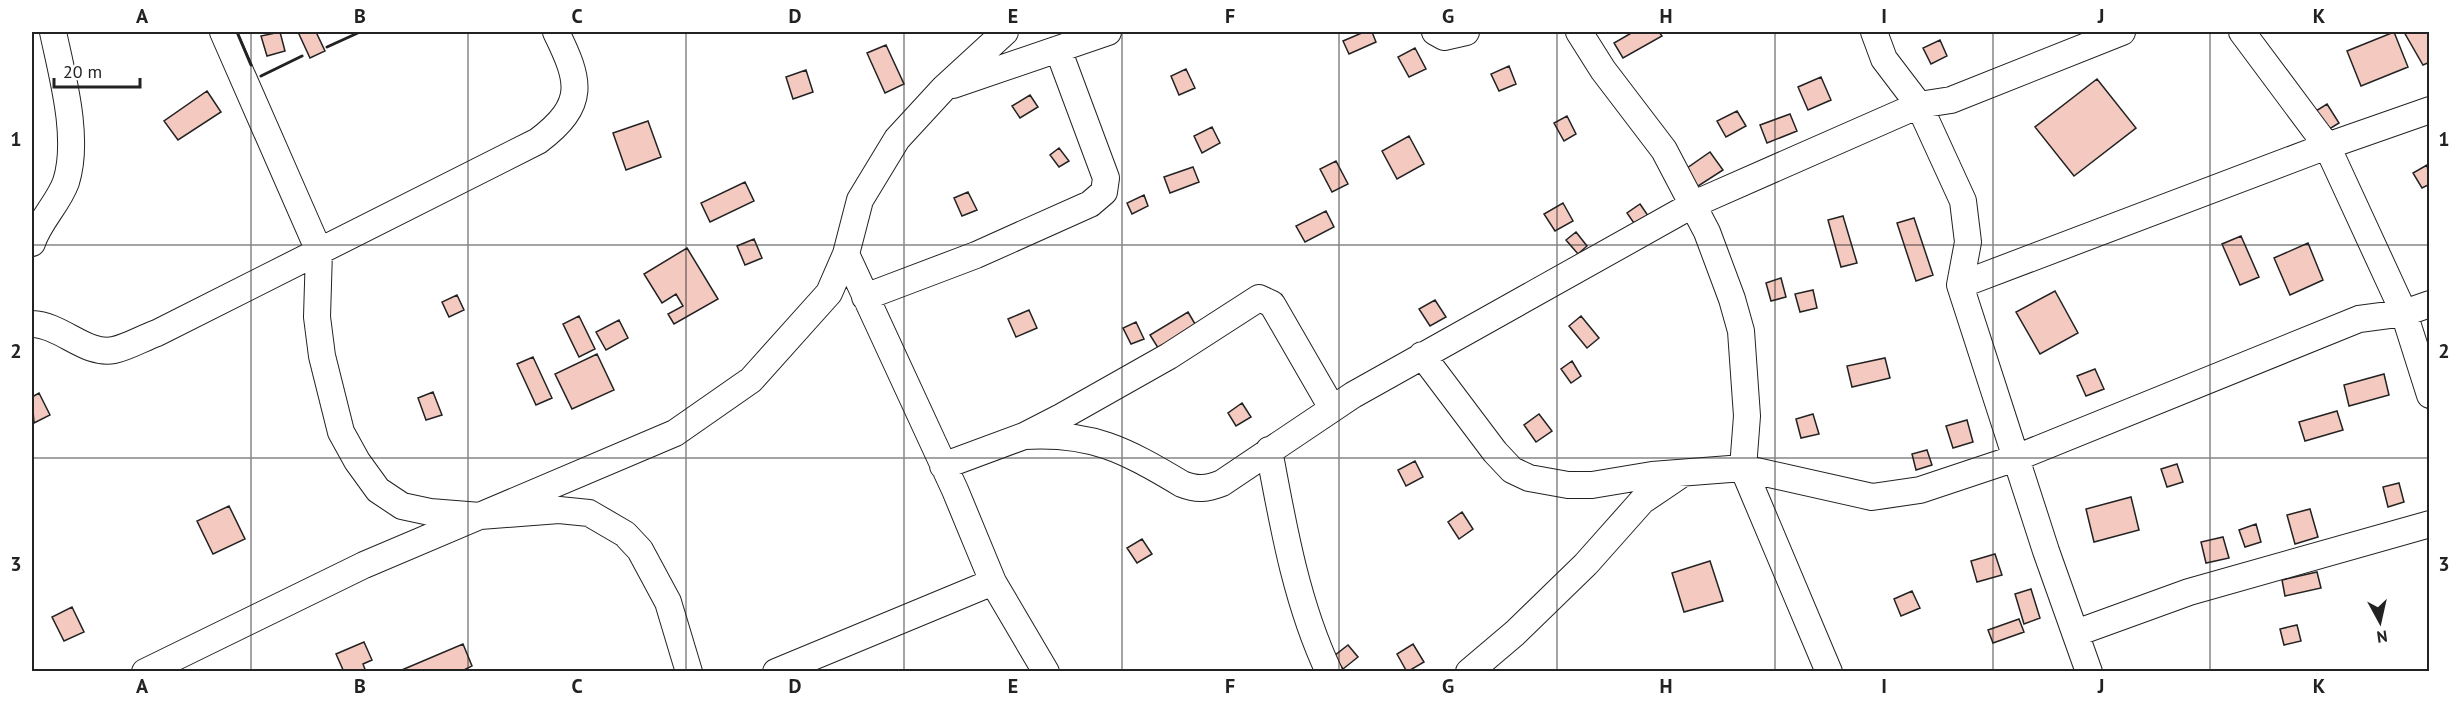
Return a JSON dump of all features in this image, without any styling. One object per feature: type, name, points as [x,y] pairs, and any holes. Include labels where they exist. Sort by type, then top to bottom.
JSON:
[{"type":"street","points":[[32,243],[66,182],[70,150],[68,102],[53,32]]},
{"type":"street","points":[[222,32],[319,251],[318,317],[322,356],[342,432],[357,462],[378,490],[402,506],[430,512],[480,516],[559,510],[589,513],[625,534],[640,550],[668,602],[690,672]]},
{"type":"street","points":[[32,324],[60,330],[96,351],[113,350],[157,333],[515,153],[554,129],[576,96],[574,68],[556,32]]},
{"type":"street","points":[[145,672],[364,565],[675,433],[751,380],[829,293],[846,254],[860,200],[897,140],[944,88],[1005,32]]},
{"type":"street","points":[[944,88],[1108,32]]},
{"type":"street","points":[[1435,32],[1444,36],[1466,32]]},
{"type":"street","points":[[1579,32],[1603,70],[1664,150],[1694,204],[1732,299],[1741,331],[1747,416],[1743,468],[1829,672]]},
{"type":"street","points":[[1874,32],[1884,59],[1919,105],[1963,201],[1968,242],[1960,285],[2089,672]]},
{"type":"street","points":[[1023,436],[1078,437],[1110,445],[1195,489],[1208,488],[1222,483],[1332,408],[1422,355],[1694,204],[1919,105],[1951,100],[2122,32]]},
{"type":"street","points":[[2242,32],[2327,146],[2404,313],[2430,395]]},
{"type":"street","points":[[865,297],[976,255],[1090,204],[1104,192],[1106,178],[1058,49]]},
{"type":"street","points":[[1960,285],[2327,146],[2430,110]]},
{"type":"street","points":[[846,254],[943,466],[993,582],[1046,672]]},
{"type":"street","points":[[943,466],[1023,436],[1168,356],[1259,298],[1272,304],[1332,408]]},
{"type":"street","points":[[1422,355],[1495,452],[1512,470],[1529,478],[1568,485],[1592,485],[1685,472],[1743,468],[1872,497],[1920,490],[2016,458],[2359,319],[2404,313],[2430,304]]},
{"type":"street","points":[[1269,450],[1287,542],[1301,597],[1329,672]]},
{"type":"street","points":[[1469,672],[1515,633],[1586,564],[1642,501],[1685,472]]},
{"type":"street","points":[[2076,633],[2188,592],[2430,524]]},
{"type":"street","points":[[776,672],[993,582]]},
{"type":"building","points":[[280,32],[285,51],[267,56],[261,36]]},
{"type":"building","points":[[298,32],[316,32],[325,51],[310,58]]},
{"type":"building","points":[[1364,32],[1372,32],[1376,42],[1349,54],[1343,41]]},
{"type":"building","points":[[1633,32],[1659,32],[1662,36],[1623,58],[1614,43]]},
{"type":"building","points":[[2394,32],[2408,67],[2361,86],[2347,51]]},
{"type":"building","points":[[2404,32],[2428,32],[2430,62],[2423,65]]},
{"type":"building","points":[[1940,40],[1947,56],[1931,64],[1923,48]]},
{"type":"building","points":[[886,45],[904,84],[885,93],[867,53]]},
{"type":"building","points":[[1415,48],[1426,69],[1409,77],[1398,57]]},
{"type":"building","points":[[1509,66],[1516,84],[1499,91],[1491,74]]},
{"type":"building","points":[[1186,69],[1195,88],[1179,95],[1171,76]]},
{"type":"building","points":[[806,70],[813,92],[793,99],[786,77]]},
{"type":"building","points":[[1821,77],[1831,100],[1808,110],[1798,87]]},
{"type":"building","points":[[2097,79],[2136,128],[2074,176],[2035,127]]},
{"type":"building","points":[[207,91],[221,112],[178,140],[164,121]]},
{"type":"building","points":[[1030,95],[1038,107],[1020,118],[1012,106]]},
{"type":"building","points":[[2327,104],[2339,123],[2323,133],[2311,114]]},
{"type":"building","points":[[1737,111],[1746,126],[1726,137],[1717,121]]},
{"type":"building","points":[[1790,114],[1797,131],[1767,143],[1760,125]]},
{"type":"building","points":[[1567,116],[1576,134],[1564,141],[1554,123]]},
{"type":"building","points":[[648,121],[661,157],[626,170],[613,133]]},
{"type":"building","points":[[1212,127],[1220,143],[1202,153],[1194,136]]},
{"type":"building","points":[[1409,136],[1424,164],[1397,179],[1382,151]]},
{"type":"building","points":[[1059,148],[1069,161],[1059,167],[1050,155]]},
{"type":"building","points":[[1710,152],[1723,170],[1692,190],[1680,173]]},
{"type":"building","points":[[1336,161],[1348,184],[1332,192],[1320,169]]},
{"type":"building","points":[[2427,165],[2430,184],[2422,188],[2413,173]]},
{"type":"building","points":[[1193,167],[1199,182],[1170,193],[1164,177]]},
{"type":"building","points":[[745,182],[754,201],[710,222],[701,203]]},
{"type":"building","points":[[968,192],[977,210],[962,216],[954,198]]},
{"type":"building","points":[[1144,195],[1148,206],[1132,214],[1127,203]]},
{"type":"building","points":[[1563,203],[1573,221],[1555,231],[1544,214]]},
{"type":"building","points":[[1640,204],[1651,220],[1638,229],[1627,213]]},
{"type":"building","points":[[1326,211],[1334,227],[1305,242],[1296,226]]},
{"type":"building","points":[[1843,216],[1857,263],[1841,267],[1828,220]]},
{"type":"building","points":[[1914,218],[1933,275],[1916,281],[1897,223]]},
{"type":"building","points":[[1576,232],[1587,246],[1578,254],[1566,240]]},
{"type":"building","points":[[2241,236],[2259,277],[2240,285],[2222,244]]},
{"type":"building","points":[[754,239],[762,258],[745,265],[737,246]]},
{"type":"building","points":[[2308,243],[2323,280],[2290,295],[2274,258]]},
{"type":"building","points":[[687,248],[718,299],[674,324],[668,314],[683,306],[676,294],[662,303],[644,274]]},
{"type":"building","points":[[1781,278],[1786,297],[1771,301],[1766,283]]},
{"type":"building","points":[[1813,290],[1817,308],[1800,312],[1795,294]]},
{"type":"building","points":[[2055,291],[2078,333],[2040,354],[2016,312]]},
{"type":"building","points":[[457,295],[464,310],[449,317],[442,302]]},
{"type":"building","points":[[1435,300],[1446,317],[1430,326],[1419,309]]},
{"type":"building","points":[[1029,310],[1037,328],[1016,337],[1008,319]]},
{"type":"building","points":[[1188,312],[1198,329],[1160,351],[1150,335]]},
{"type":"building","points":[[579,316],[595,349],[579,357],[563,324]]},
{"type":"building","points":[[1581,316],[1599,338],[1587,348],[1569,326]]},
{"type":"building","points":[[619,320],[628,338],[606,350],[596,332]]},
{"type":"building","points":[[1136,322],[1144,339],[1131,344],[1123,328]]},
{"type":"building","points":[[597,354],[614,390],[572,409],[555,374]]},
{"type":"building","points":[[533,357],[552,398],[536,405],[517,364]]},
{"type":"building","points":[[1885,358],[1890,378],[1852,387],[1847,366]]},
{"type":"building","points":[[1572,361],[1581,376],[1571,383],[1561,369]]},
{"type":"building","points":[[2095,369],[2104,389],[2086,396],[2077,376]]},
{"type":"building","points":[[2384,374],[2389,395],[2349,406],[2344,385]]},
{"type":"building","points":[[433,392],[442,415],[426,420],[418,398]]},
{"type":"building","points":[[39,393],[50,415],[34,423],[32,397]]},
{"type":"building","points":[[1242,403],[1251,417],[1236,426],[1228,413]]},
{"type":"building","points":[[2337,411],[2343,430],[2305,441],[2299,422]]},
{"type":"building","points":[[1539,414],[1552,431],[1536,442],[1524,425]]},
{"type":"building","points":[[1813,414],[1819,434],[1801,438],[1796,419]]},
{"type":"building","points":[[1967,420],[1973,442],[1953,448],[1946,426]]},
{"type":"building","points":[[1927,450],[1932,465],[1916,470],[1912,454]]},
{"type":"building","points":[[1415,461],[1423,477],[1406,486],[1398,470]]},
{"type":"building","points":[[2177,464],[2183,482],[2167,487],[2161,469]]},
{"type":"building","points":[[2399,483],[2404,502],[2388,507],[2383,487]]},
{"type":"building","points":[[2131,497],[2139,530],[2094,542],[2086,509]]},
{"type":"building","points":[[229,506],[245,539],[213,554],[197,521]]},
{"type":"building","points":[[2310,509],[2318,537],[2295,544],[2287,515]]},
{"type":"building","points":[[1462,512],[1473,529],[1459,539],[1448,522]]},
{"type":"building","points":[[2256,524],[2261,542],[2245,547],[2239,530]]},
{"type":"building","points":[[2223,537],[2229,558],[2206,563],[2201,542]]},
{"type":"building","points":[[1142,539],[1152,554],[1137,563],[1127,548]]},
{"type":"building","points":[[1995,554],[2002,575],[1977,582],[1971,561]]},
{"type":"building","points":[[1710,561],[1723,601],[1684,612],[1672,573]]},
{"type":"building","points":[[2317,572],[2321,588],[2285,596],[2282,580]]},
{"type":"building","points":[[2031,589],[2040,618],[2024,624],[2015,594]]},
{"type":"building","points":[[1912,591],[1920,608],[1901,616],[1894,599]]},
{"type":"building","points":[[72,607],[84,632],[64,641],[52,617]]},
{"type":"building","points":[[2019,619],[2024,632],[1993,643],[1988,630]]},
{"type":"building","points":[[2297,625],[2301,641],[2284,645],[2280,629]]},
{"type":"building","points":[[364,642],[372,660],[363,664],[366,672],[344,672],[336,654]]},
{"type":"building","points":[[463,644],[472,666],[460,672],[397,672]]},
{"type":"building","points":[[1413,644],[1424,662],[1407,672],[1397,654]]},
{"type":"building","points":[[1348,645],[1358,657],[1343,669],[1334,656]]},
{"type":"wall","points":[[237,32],[251,65]]},
{"type":"wall","points":[[327,47],[360,32]]},
{"type":"wall","points":[[261,76],[302,56]]}]
